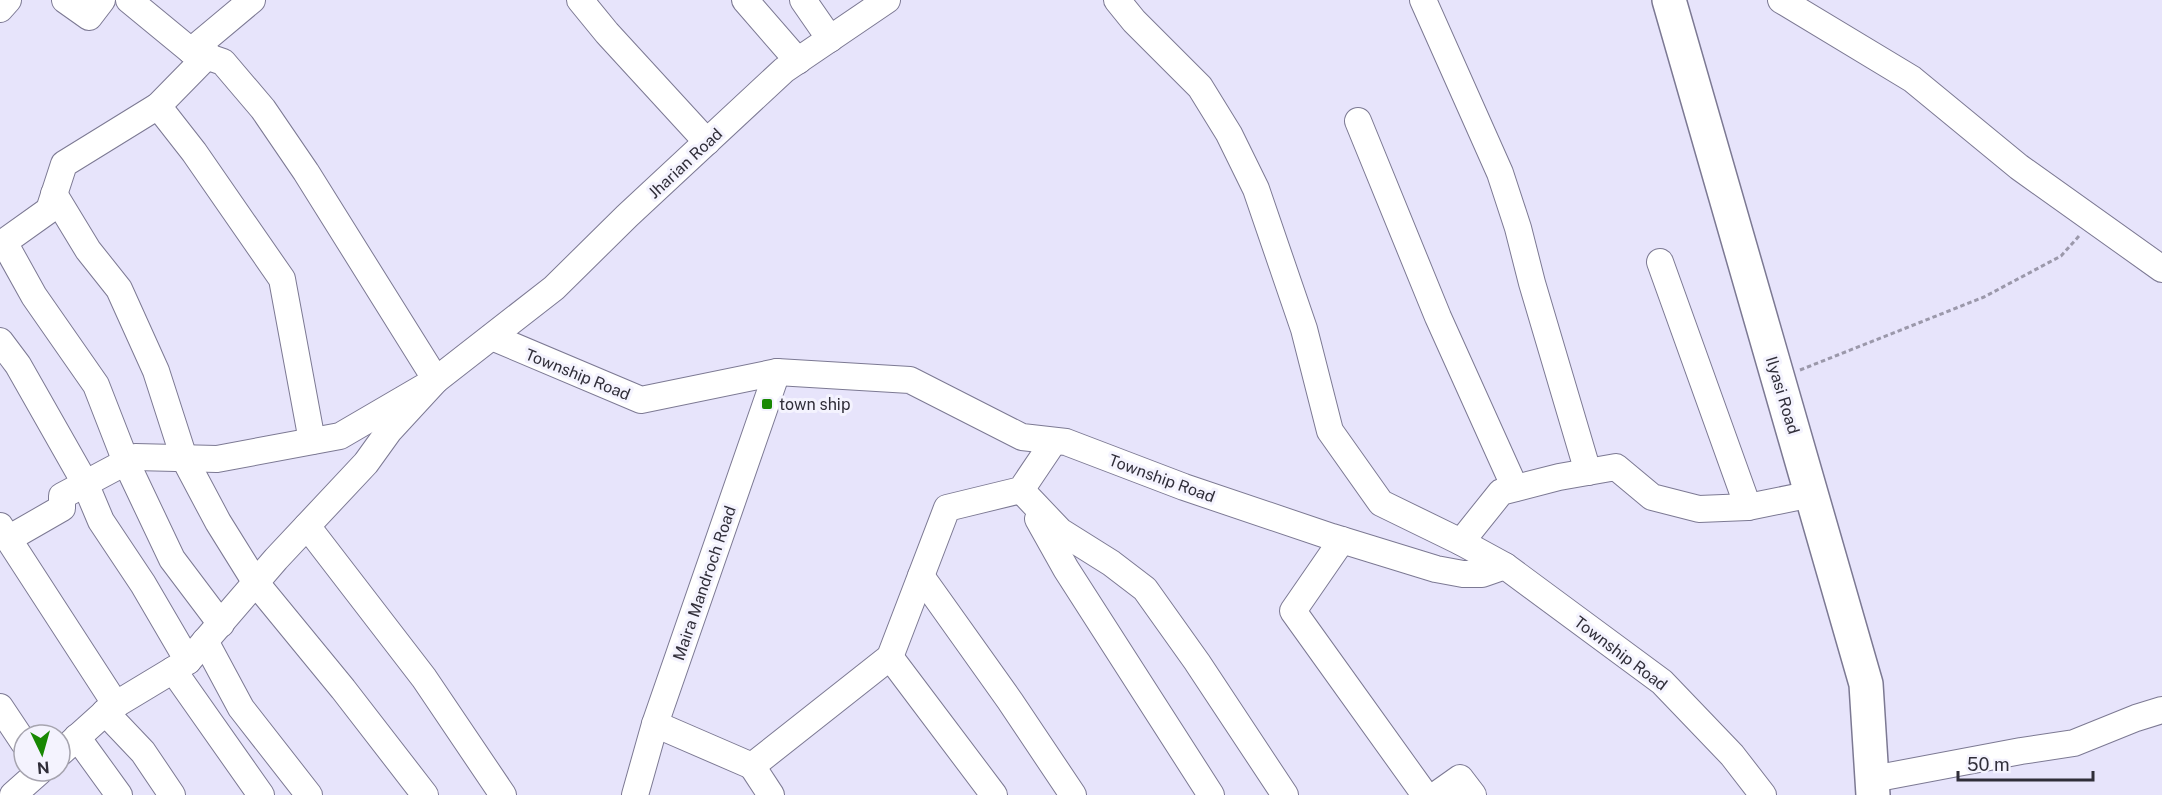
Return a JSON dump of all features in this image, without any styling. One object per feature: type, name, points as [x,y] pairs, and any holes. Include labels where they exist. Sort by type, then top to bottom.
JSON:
[{"type":"main road","name":"Ilyasi Road","points":[[1669,0],[1866,684],[1873,787]]},
{"type":"street","points":[[0,9],[8,0]]},
{"type":"street","points":[[65,0],[89,17],[102,0]]},
{"type":"street","points":[[129,0],[200,53],[223,62],[263,109],[306,172],[436,380]]},
{"type":"street","points":[[252,0],[200,53],[158,106],[64,165],[49,210],[2,244],[34,296],[96,385],[126,462],[172,559],[213,633],[242,708],[309,795]]},
{"type":"street","points":[[580,0],[607,33],[707,142]]},
{"type":"street","points":[[745,0],[798,61]]},
{"type":"street","points":[[802,0],[830,39]]},
{"type":"street","name":"Jharian Road","points":[[436,380],[554,288],[627,216],[784,70],[887,0]]},
{"type":"street","points":[[1117,0],[1134,21],[1200,87],[1229,134],[1256,189],[1304,329],[1330,431],[1381,503],[1461,542],[1505,567]]},
{"type":"street","points":[[1423,0],[1500,173],[1588,472]]},
{"type":"street","points":[[1781,0],[1912,79],[2019,167],[2162,269]]},
{"type":"street","points":[[158,106],[194,152],[282,279],[312,441]]},
{"type":"street","points":[[1358,122],[1438,317],[1515,488]]},
{"type":"street","points":[[54,194],[88,250],[119,289],[156,371],[184,458],[218,522],[256,583],[350,698],[425,795]]},
{"type":"street","points":[[1660,262],[1748,507]]},
{"type":"street","name":"Township Road","points":[[492,336],[641,400],[777,372],[910,380],[1022,436],[1066,442],[1184,488],[1436,570],[1482,574],[1505,567],[1662,682],[1732,755],[1763,795]]},
{"type":"street","points":[[0,341],[18,365],[85,483],[101,521],[143,584],[181,666],[261,795]]},
{"type":"street","name":"Maira Mandroch Road","points":[[635,795],[655,724],[777,372]]},
{"type":"street","points":[[172,795],[111,708],[4,532],[62,508],[62,496],[135,457],[217,459],[340,436],[436,380]]},
{"type":"street","points":[[72,742],[111,708],[181,666],[366,463],[389,431],[436,380]]},
{"type":"street","points":[[752,766],[890,657],[947,508],[1022,490],[1054,441]]},
{"type":"street","points":[[1461,542],[1501,492],[1616,467],[1652,497],[1699,509],[1748,507],[1812,494]]},
{"type":"street","points":[[1022,490],[1066,569],[1211,795]]},
{"type":"street","points":[[1022,490],[1060,531],[1111,563],[1145,589],[1197,662],[1285,795]]},
{"type":"street","points":[[307,526],[424,678],[503,795]]},
{"type":"street","points":[[1342,540],[1293,611],[1425,795]]},
{"type":"street","points":[[921,576],[1010,701],[1073,795]]},
{"type":"street","points":[[890,657],[994,795]]},
{"type":"street","points":[[0,707],[12,725]]},
{"type":"street","points":[[1873,787],[2021,751],[2074,743],[2162,710]]},
{"type":"street","points":[[655,724],[752,766],[771,795]]},
{"type":"street","points":[[72,748],[119,795]]},
{"type":"street","points":[[1436,795],[1460,778],[1473,795]]},
{"type":"street","points":[[18,794],[29,783]]},
{"type":"path","points":[[1778,379],[1984,297],[2061,256],[2094,219]]},
{"type":"place","name":"town ship","points":[[767,404]]}]
